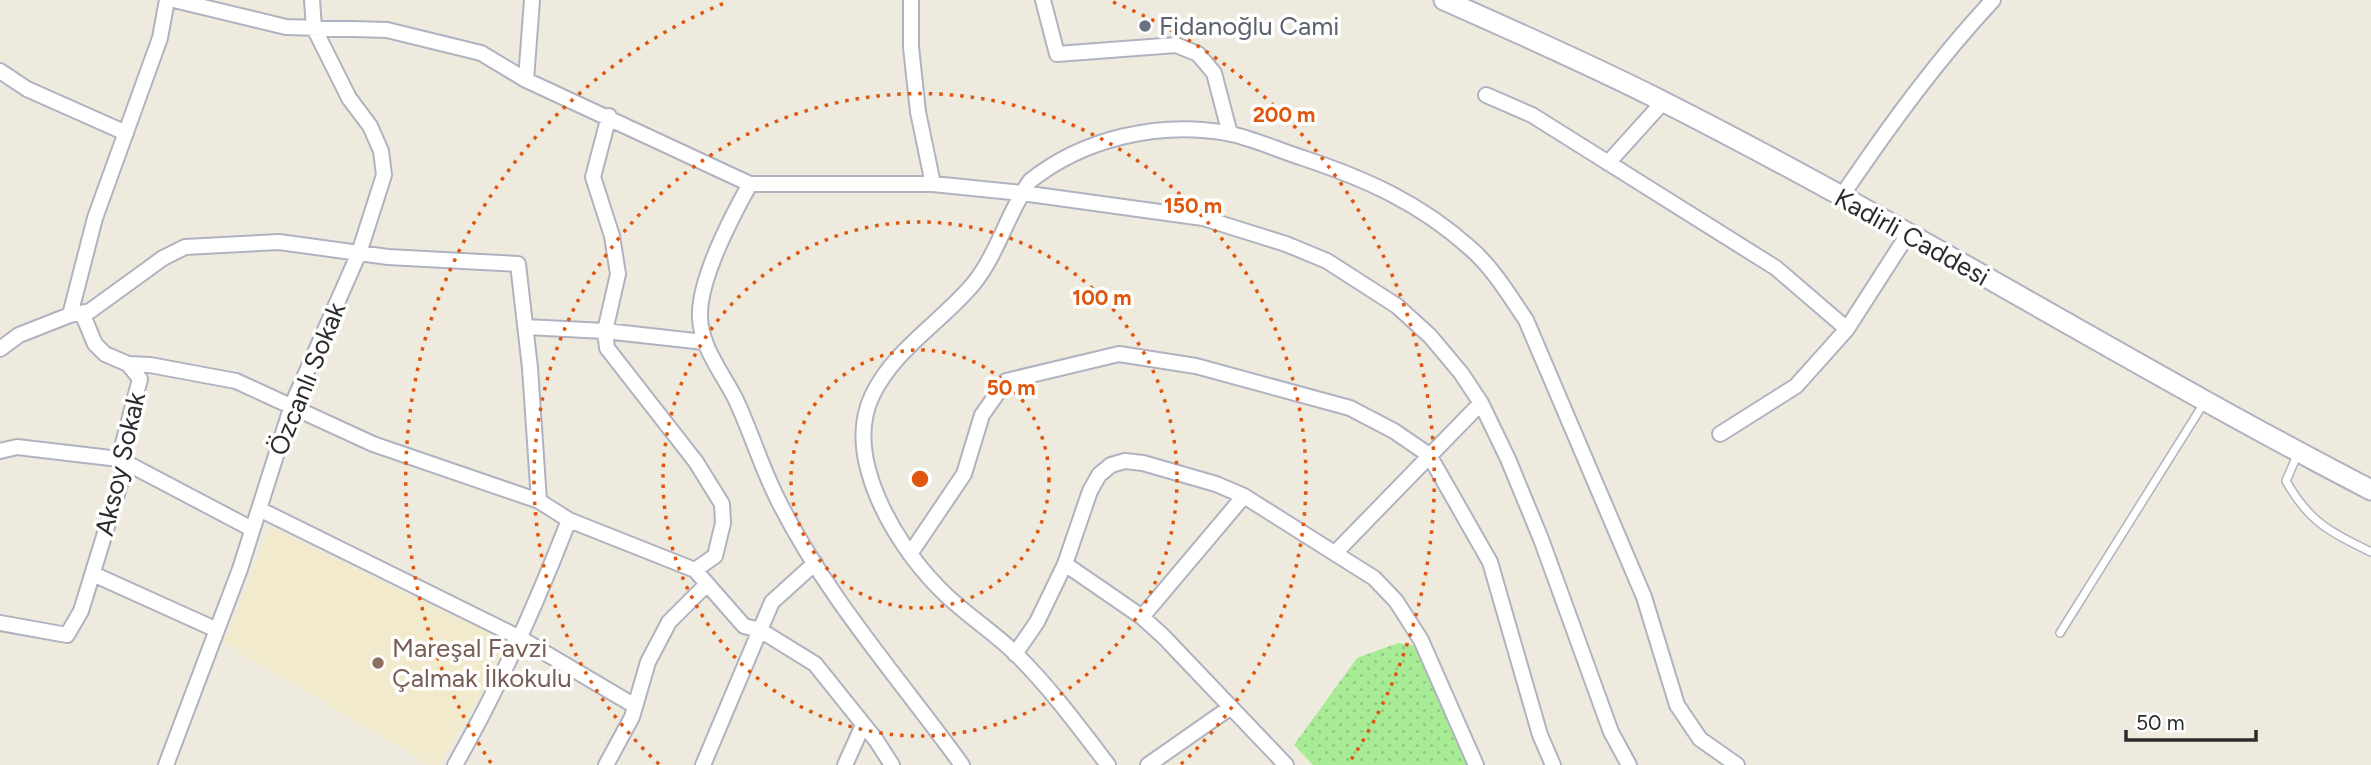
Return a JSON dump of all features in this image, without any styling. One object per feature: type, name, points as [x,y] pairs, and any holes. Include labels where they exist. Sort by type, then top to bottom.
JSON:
[{"type":"main road","name":"Kadirli Caddesi","points":[[1444,0],[1663,102],[1908,234],[2204,402],[2371,490]]},
{"type":"street","points":[[76,314],[88,241],[160,38],[167,0]]},
{"type":"street","points":[[174,0],[286,27],[387,30],[481,53],[526,80],[609,116],[750,184],[933,184],[1022,193],[1203,218],[1286,244],[1327,261],[1366,283],[1405,313],[1461,373],[1480,403],[1508,459],[1541,539],[1611,732],[1629,765]]},
{"type":"street","name":"Özcanlı Sokak","points":[[166,765],[217,630],[292,405],[359,253],[384,175],[382,151],[370,126],[349,98],[314,28],[312,0]]},
{"type":"street","points":[[526,80],[532,0]]},
{"type":"street","points":[[911,0],[911,47],[918,113],[933,184]]},
{"type":"street","points":[[1043,0],[1057,54],[1176,45],[1198,54],[1214,73],[1230,134]]},
{"type":"street","points":[[1841,197],[1942,58],[1993,0]]},
{"type":"street","points":[[0,71],[27,89],[126,133]]},
{"type":"street","points":[[1486,95],[1532,115],[1776,268],[1847,329]]},
{"type":"street","points":[[1608,163],[1663,102]]},
{"type":"street","points":[[609,116],[593,177],[612,236],[618,274],[605,331],[607,348],[696,462],[722,504],[723,523],[715,556],[695,570]]},
{"type":"street","points":[[1108,765],[1058,700],[1016,653],[937,587],[910,554],[891,525],[869,473],[864,436],[871,398],[885,373],[974,283],[1030,181],[1044,169],[1096,145],[1133,133],[1197,129],[1230,134],[1364,179],[1404,198],[1473,250],[1501,283],[1526,320],[1644,597],[1677,705],[1700,739],[1737,765]]},
{"type":"street","points":[[750,184],[717,252],[704,295],[700,316],[704,342],[736,402],[778,499],[815,563],[962,765]]},
{"type":"street","points":[[1720,434],[1796,386],[1847,329],[1908,234]]},
{"type":"street","points":[[0,349],[19,335],[90,311],[163,258],[185,247],[279,242],[359,253],[519,264],[539,501]]},
{"type":"street","name":"Aksoy Sokak","points":[[0,623],[67,635],[81,611],[124,471],[119,459],[140,379],[128,363],[105,354],[95,344],[76,314]]},
{"type":"street","points":[[526,327],[605,331],[704,342]]},
{"type":"street","points":[[910,554],[964,474],[982,415],[1006,381],[1119,354],[1196,366],[1350,408],[1394,430],[1429,455],[1490,562],[1540,735],[1553,765]]},
{"type":"street","points":[[128,363],[236,381],[373,443],[539,501],[569,520],[695,570],[744,626],[760,630],[815,664],[892,765]]},
{"type":"street","points":[[1336,552],[1480,403]]},
{"type":"street","points":[[0,451],[17,447],[119,459],[252,529]]},
{"type":"street","points":[[1016,653],[1037,622],[1065,564],[1090,491],[1099,475],[1111,465],[1125,461],[1143,463],[1216,484],[1244,496],[1374,578],[1412,624],[1476,765]]},
{"type":"street","points":[[1142,617],[1244,496]]},
{"type":"street","points":[[259,509],[520,638],[635,706]]},
{"type":"street","points":[[456,765],[488,708],[569,520]]},
{"type":"street","points":[[703,765],[772,602],[815,563]]},
{"type":"street","points":[[1065,564],[1142,617],[1286,765]]},
{"type":"street","points":[[93,574],[217,630]]},
{"type":"street","points":[[606,765],[635,706],[648,662],[669,622],[707,584]]},
{"type":"street","points":[[1148,765],[1231,707]]},
{"type":"street","points":[[845,765],[863,726]]},
{"type":"lane","points":[[2060,633],[2204,402]]},
{"type":"lane","points":[[2299,453],[2286,481],[2300,506],[2322,528],[2371,552]]},
{"type":"shaded area","name":"Mareşal Favzi Çalmak İlkokulu","points":[[270,527],[509,642],[439,765],[430,765],[224,643]]},
{"type":"green space","points":[[1398,643],[1424,647],[1471,765],[1313,765],[1294,745],[1357,658]]},
{"type":"place","name":"Fidanoğlu Cami","points":[[1145,26]]},
{"type":"place","name":"Mareşal Favzi Çalmak İlkokulu","points":[[378,663]]}]
